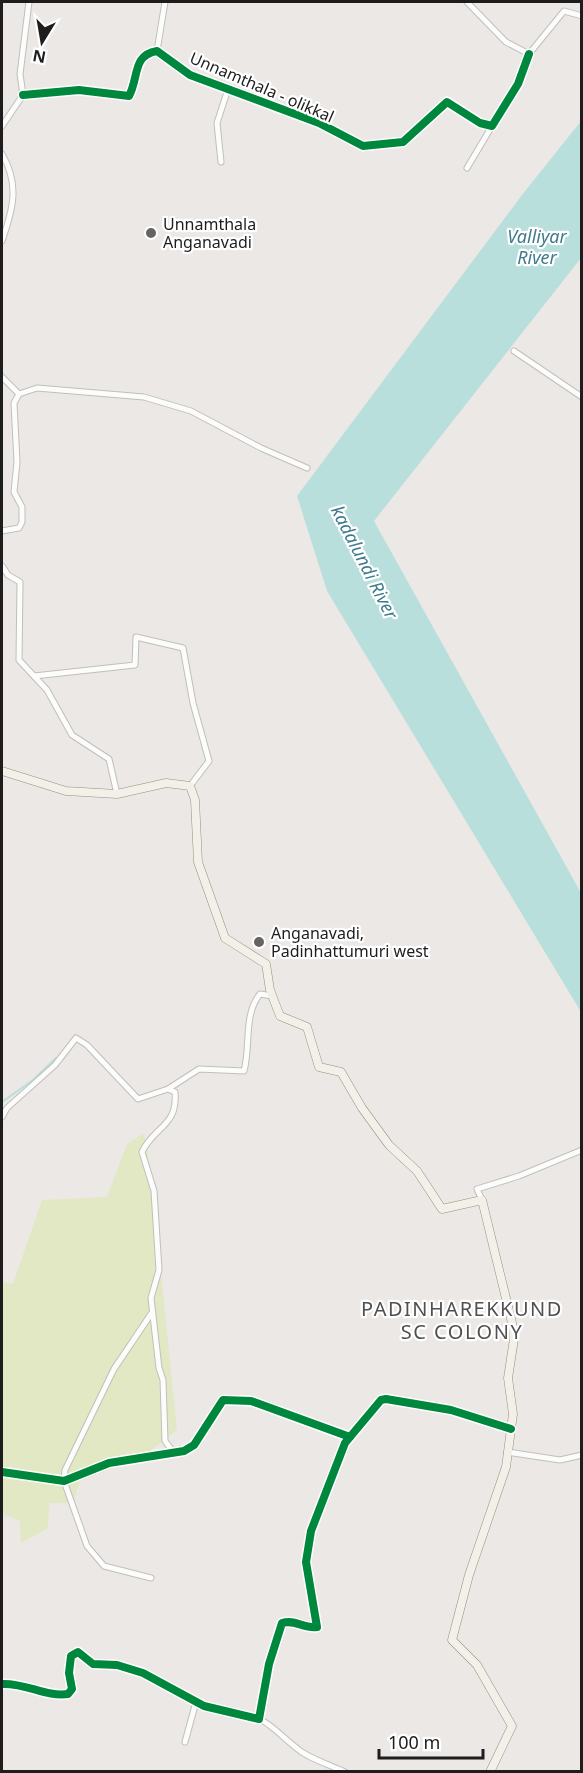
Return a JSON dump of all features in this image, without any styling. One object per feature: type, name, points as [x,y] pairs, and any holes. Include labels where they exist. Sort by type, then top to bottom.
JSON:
[{"type":"main road","points":[[2,771],[66,791],[117,794],[166,783],[190,786],[195,800],[198,862],[225,938],[266,964],[272,996],[280,1016],[307,1027],[319,1068],[341,1072],[362,1108],[389,1145],[417,1171],[442,1209],[482,1200],[513,1327],[514,1339],[508,1378],[513,1414],[506,1467],[469,1575],[452,1640],[477,1665],[512,1726],[490,1772]]},
{"type":"street","points":[[2,126],[23,95],[20,74],[29,2]]},
{"type":"street","points":[[23,95],[52,90],[79,90],[129,96],[140,60],[146,53],[157,51],[165,2]]},
{"type":"street","points":[[467,2],[506,42],[529,54]]},
{"type":"street","points":[[467,168],[518,84],[529,54],[564,11],[582,16]]},
{"type":"street","name":"Unnamthala - olikkal","points":[[157,51],[190,75],[319,123],[363,146],[403,142],[447,102],[480,123],[492,126]]},
{"type":"street","points":[[222,162],[218,123],[228,89]]},
{"type":"street","points":[[2,154],[12,173],[12,211],[2,241]]},
{"type":"street","points":[[514,351],[582,397]]},
{"type":"street","points":[[2,377],[19,394]]},
{"type":"street","points":[[2,531],[19,528],[22,522],[22,507],[14,492],[17,462],[14,403],[19,394],[37,388],[144,397],[191,411],[261,448],[307,468]]},
{"type":"street","points":[[2,566],[8,575],[20,582],[19,660],[47,690],[72,735],[109,759],[117,794]]},
{"type":"street","points":[[34,676],[135,665],[136,638],[183,648],[193,703],[208,761],[190,786]]},
{"type":"street","points":[[2,1117],[7,1108],[55,1065],[76,1038],[87,1045],[138,1099],[168,1089],[199,1069],[244,1071],[249,1054],[251,1005],[260,994],[272,996]]},
{"type":"street","points":[[168,1089],[175,1092],[175,1108],[170,1120],[162,1130],[151,1136],[142,1152],[154,1191],[159,1270],[151,1298],[152,1315],[159,1368],[163,1380],[165,1442],[174,1453]]},
{"type":"street","points":[[482,1200],[477,1189],[519,1176],[582,1150]]},
{"type":"street","points":[[151,1578],[104,1566],[87,1546],[64,1481],[64,1470],[114,1369],[151,1312],[152,1315]]},
{"type":"street","points":[[2,1472],[64,1481],[109,1463],[174,1453],[194,1445],[223,1400],[251,1401],[350,1437]]},
{"type":"street","points":[[259,1719],[269,1664],[282,1623],[290,1621],[306,1627],[317,1627],[318,1622],[306,1562],[311,1531],[345,1443],[381,1400],[451,1410],[511,1429]]},
{"type":"street","points":[[507,1452],[560,1460],[582,1455]]},
{"type":"street","points":[[2,1684],[27,1686],[55,1696],[68,1694],[72,1689],[70,1656],[78,1652],[93,1664],[133,1669],[196,1702],[269,1723],[276,1733],[306,1754],[345,1772]]},
{"type":"street","points":[[185,1742],[196,1702]]},
{"type":"green space","points":[[144,1133],[150,1166],[177,1430],[144,1456],[80,1481],[73,1503],[49,1503],[48,1528],[21,1543],[20,1521],[2,1514],[2,1282],[13,1284],[42,1200],[107,1197],[127,1144]]},
{"type":"water","name":"Valliyar River","points":[[581,121],[581,258],[374,521],[581,893],[581,1012],[327,591],[297,496],[522,195]]},
{"type":"waterway","points":[[2,1102],[33,1080],[56,1058]]},
{"type":"cycle path","points":[[23,95],[79,90],[129,96],[137,68],[143,57],[157,51],[190,75],[319,123],[363,146],[403,142],[447,102],[480,123],[492,126],[518,84],[529,54]]},
{"type":"cycle path","points":[[2,1472],[64,1481],[109,1463],[184,1451],[194,1445],[223,1400],[251,1401],[350,1437],[381,1400],[386,1399],[451,1410],[511,1429]]},
{"type":"cycle path","points":[[2,1684],[52,1694],[68,1694],[72,1689],[69,1673],[71,1656],[78,1652],[93,1664],[117,1665],[143,1673],[204,1706],[259,1719],[269,1664],[282,1623],[291,1622],[317,1627],[306,1562],[311,1531],[345,1443],[350,1437]]},
{"type":"place","name":"Unnamthala Anganavadi","points":[[151,233]]},
{"type":"place","name":"Anganavadi, Padinhattumuri west","points":[[259,942]]},
{"type":"district","name":"PADINHAREKKUND SC COLONY","points":[[462,1320]]},
{"type":"water label","name":"kadalundi River","points":[[365,562]]}]
